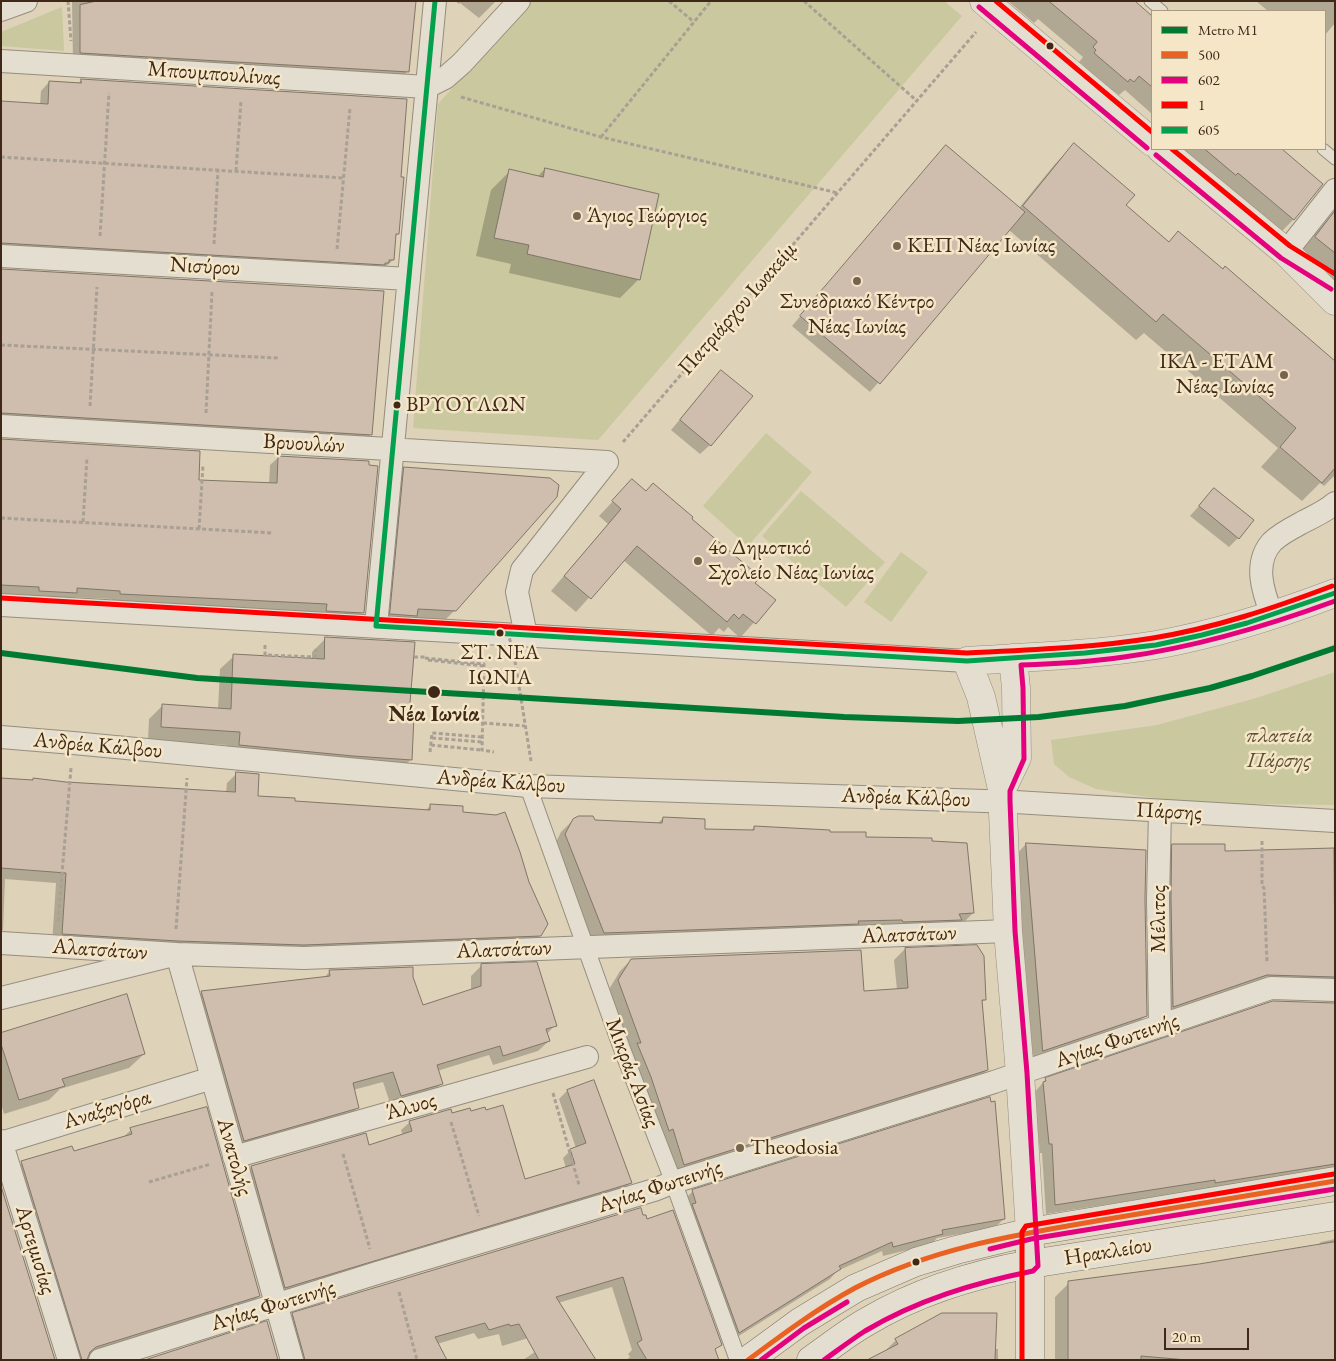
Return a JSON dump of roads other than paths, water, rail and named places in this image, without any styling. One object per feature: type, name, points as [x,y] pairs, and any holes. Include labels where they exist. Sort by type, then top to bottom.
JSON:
[{"type":"street","points":[[3,7],[26,1]]},
{"type":"street","points":[[376,626],[435,1]]},
{"type":"street","points":[[427,87],[445,78],[462,63],[519,1]]},
{"type":"street","points":[[989,6],[1151,141]]},
{"type":"street","name":"Μπουμπουλίνας","points":[[1,60],[427,87]]},
{"type":"street","points":[[1162,150],[1286,252],[1335,301]]},
{"type":"street","points":[[1286,252],[1335,190]]},
{"type":"street","points":[[1286,252],[1335,283]]},
{"type":"street","name":"Νισύρου","points":[[1,256],[408,279]]},
{"type":"street","name":"Βρυουλών","points":[[1,426],[607,462],[522,570],[517,592],[517,633]]},
{"type":"street","points":[[1272,615],[1264,595],[1261,575],[1262,563],[1266,553],[1280,535],[1335,504]]},
{"type":"street","points":[[1,605],[517,633],[967,661],[1050,656],[1148,646],[1203,634],[1272,615],[1335,593]]},
{"type":"street","points":[[1002,795],[1017,758],[1016,688],[1013,658]]},
{"type":"street","points":[[967,661],[980,697],[1002,795],[1008,931],[1020,1074],[1030,1232],[1030,1360]]},
{"type":"street","name":"Ανδρέα Κάλβου","points":[[1,737],[533,786],[1002,795]]},
{"type":"street","name":"Μικράς Ασίας","points":[[533,786],[622,1049],[674,1182],[738,1360]]},
{"type":"street","name":"Πάρσης","points":[[1002,795],[1160,811],[1335,821]]},
{"type":"street","name":"Μέλιτος","points":[[1160,811],[1158,899],[1160,1026]]},
{"type":"street","name":"Αλατσάτων","points":[[1,944],[176,954],[304,958],[1008,931]]},
{"type":"street","points":[[1,998],[176,954]]},
{"type":"street","name":"Ανατολής","points":[[176,954],[292,1360]]},
{"type":"street","name":"Αγίας Φωτεινής","points":[[100,1360],[377,1273],[654,1190],[674,1182],[1020,1074],[1271,988],[1335,990]]},
{"type":"street","name":"Άλυος","points":[[234,1157],[587,1057]]},
{"type":"street","name":"Αναξαγόρα","points":[[1,1142],[212,1078]]},
{"type":"street","name":"Αρτεμισίας","points":[[1,1142],[70,1360]]},
{"type":"street","name":"Ηρακλείου","points":[[748,1360],[800,1322],[856,1288],[916,1262],[1030,1232],[1335,1181]]},
{"type":"street","name":"Ηρακλείου","points":[[811,1360],[868,1321],[906,1301],[985,1273],[1030,1264],[1335,1216]]},
{"type":"lane","points":[[1150,1],[1161,10]]},
{"type":"lane","points":[[1324,150],[1335,159]]},
{"type":"metro line","name":"Μ1","points":[[1,653],[197,678],[844,717],[958,721],[1039,717],[1125,706],[1210,688],[1335,648]]},
{"type":"place","name":"Άγιος Γεώργιος","points":[[577,216]]},
{"type":"place","name":"ΚΕΠ Νέας Ιωνίας","points":[[897,246]]},
{"type":"place","name":"Συνεδριακό Κέντρο Νέας Ιωνίας","points":[[857,281]]},
{"type":"place","name":"ΙΚΑ - ΕΤΑΜ Νέας Ιωνίας","points":[[1284,375]]},
{"type":"place","name":"ΒΡΥΟΥΛΩΝ","points":[[397,405]]},
{"type":"place","name":"4ο Δημοτικό Σχολείο Νέας Ιωνίας","points":[[698,561]]},
{"type":"place","name":"ΣΤ. ΝΕΑ ΙΩΝΙΑ","points":[[500,633]]},
{"type":"place","name":"Νέα Ιωνία","points":[[434,692]]},
{"type":"place","name":"Theodosia","points":[[740,1148]]},
{"type":"park label","name":"πλατεία Πάρσης","points":[[1279,748]]}]
